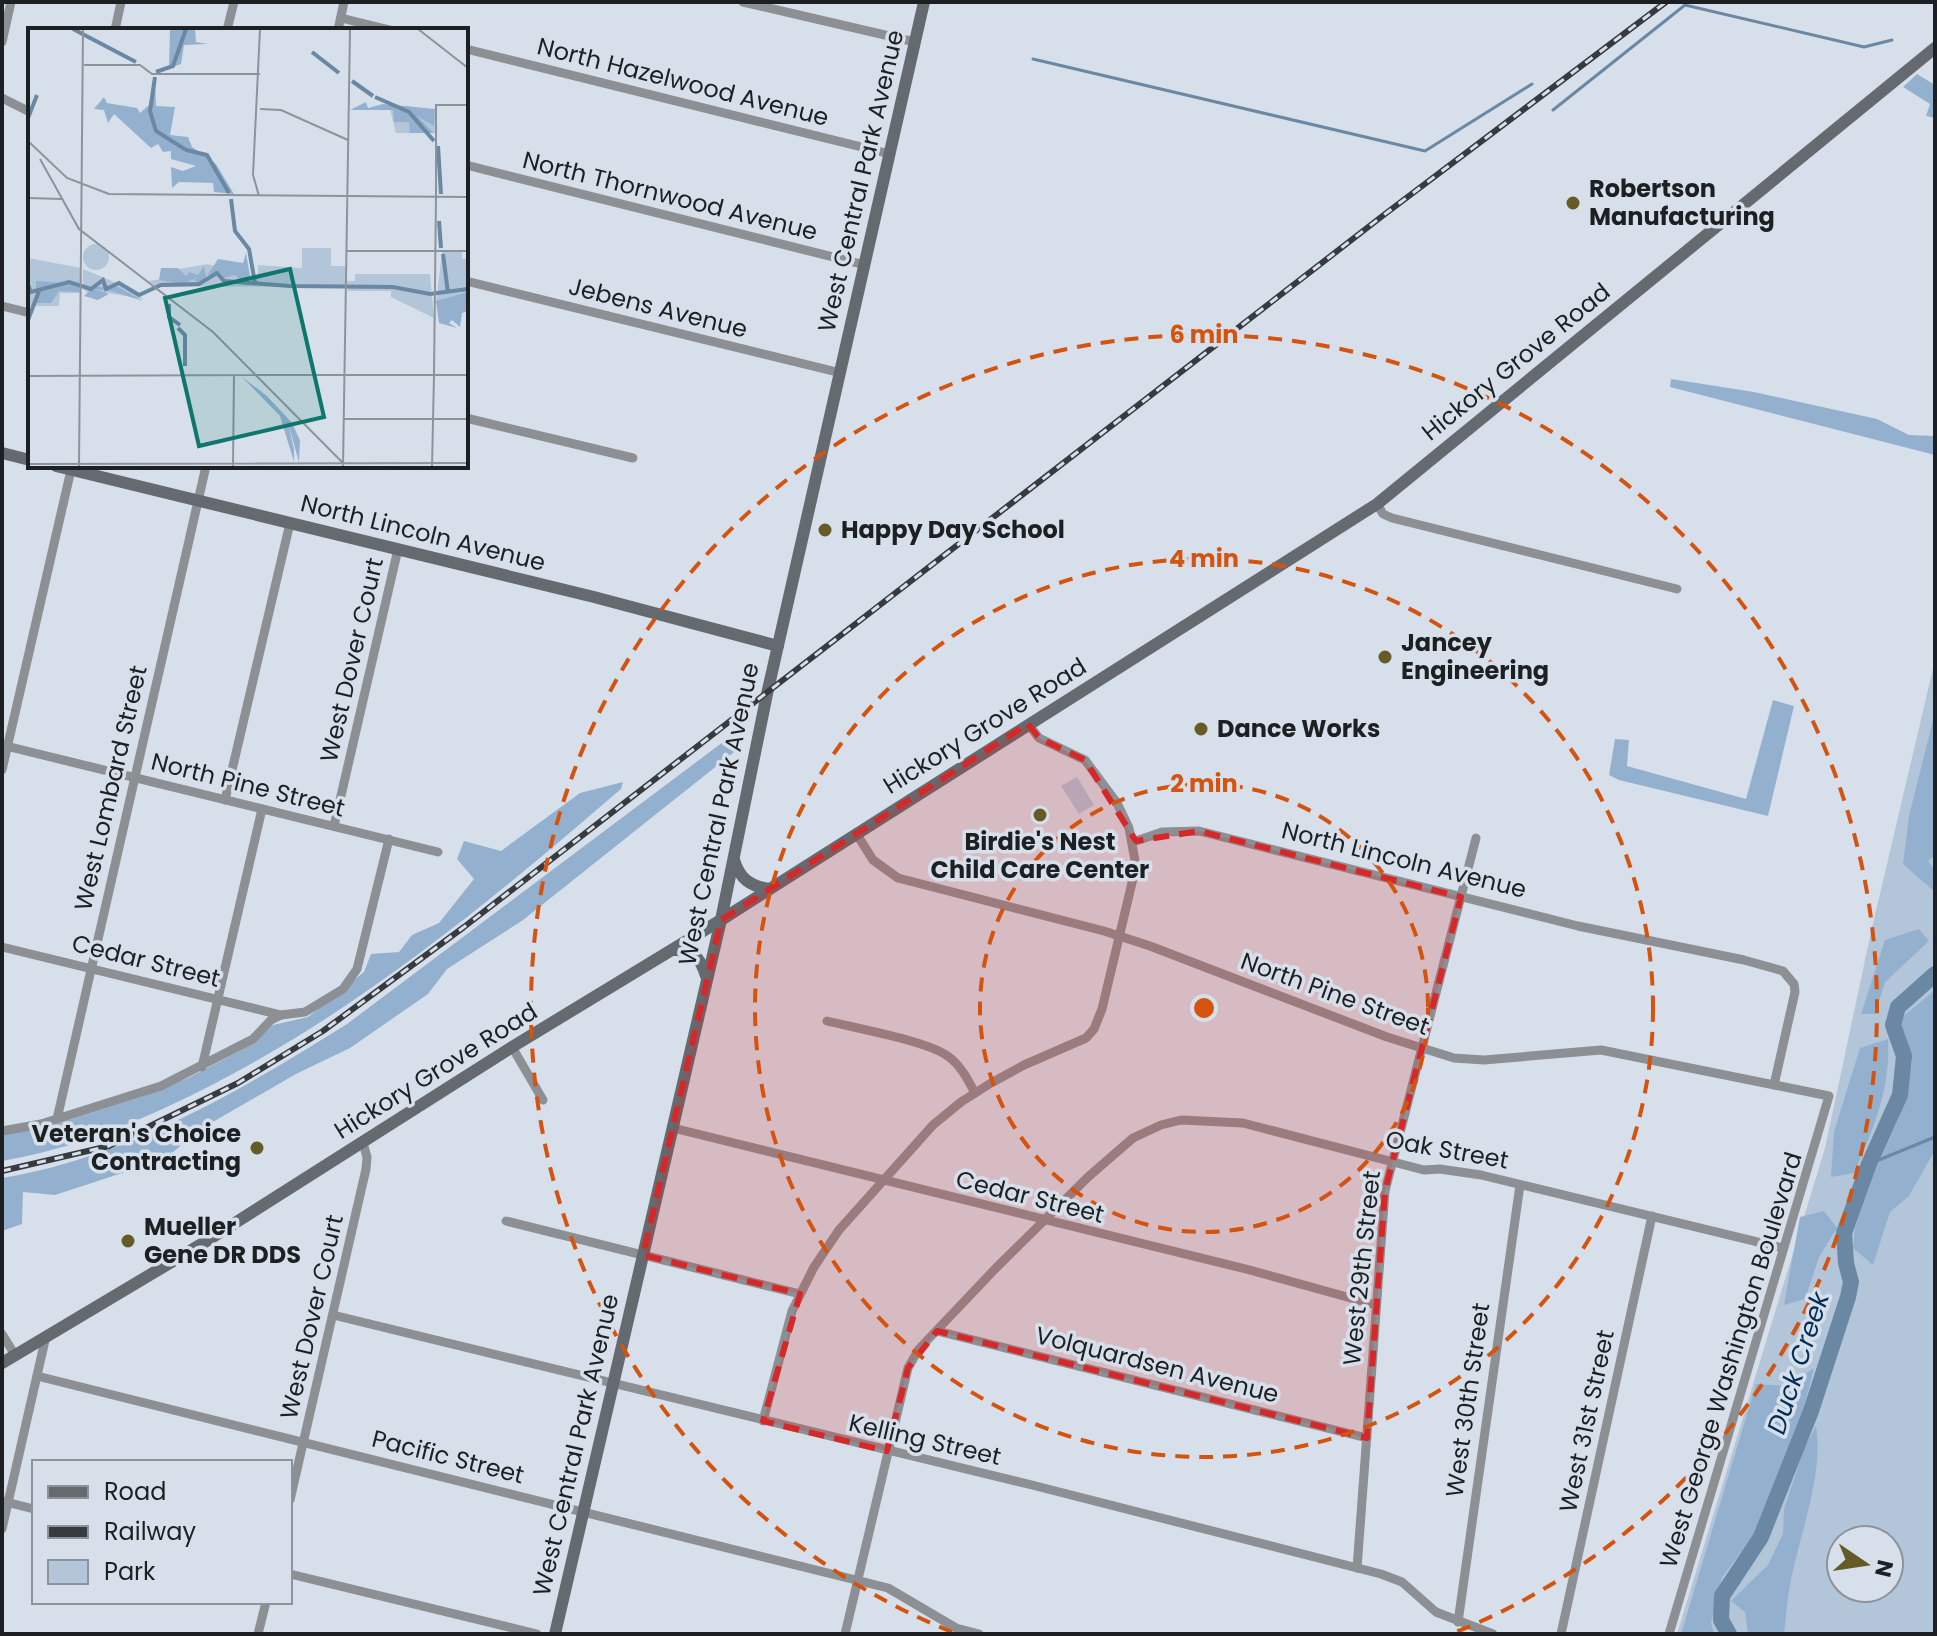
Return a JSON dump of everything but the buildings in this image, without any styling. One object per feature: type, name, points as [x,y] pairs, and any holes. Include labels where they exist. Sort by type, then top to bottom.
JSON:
[{"type":"main road","name":"West Central Park Avenue","points":[[555,1634],[721,920],[778,646],[924,2]]},
{"type":"main road","name":"Hickory Grove Road","points":[[2,1363],[205,1242],[512,1047],[673,950],[1377,504],[1935,48]]},
{"type":"main road","points":[[2,453],[28,460]]},
{"type":"main road","name":"North Lincoln Avenue","points":[[64,468],[778,646]]},
{"type":"main road","points":[[734,857],[737,870],[744,879],[769,889]]},
{"type":"main road","points":[[673,950],[685,950],[699,957],[707,977]]},
{"type":"street","points":[[2,42],[11,2]]},
{"type":"street","points":[[115,28],[121,2]]},
{"type":"street","points":[[228,28],[234,2]]},
{"type":"street","points":[[338,28],[344,2]]},
{"type":"street","points":[[743,2],[915,42]]},
{"type":"street","points":[[341,18],[382,28]]},
{"type":"street","name":"North Hazelwood Avenue","points":[[468,49],[890,154]]},
{"type":"street","points":[[2,98],[28,111]]},
{"type":"street","name":"North Thornwood Avenue","points":[[468,166],[865,265]]},
{"type":"street","name":"Jebens Avenue","points":[[468,281],[841,373]]},
{"type":"street","points":[[2,306],[28,312]]},
{"type":"street","points":[[468,418],[633,458]]},
{"type":"street","name":"West Lombard Street","points":[[57,1119],[206,468]]},
{"type":"street","points":[[2,770],[5,746],[71,470]]},
{"type":"street","points":[[1377,504],[1383,514],[1392,518],[1677,589]]},
{"type":"street","points":[[225,800],[290,523]]},
{"type":"street","name":"West Dover Court","points":[[334,826],[398,549]]},
{"type":"street","points":[[763,1421],[792,1311],[814,1267],[839,1230],[933,1125],[975,1093],[1024,1065],[1086,1038],[1094,1029],[1102,1009],[1136,866],[1133,842],[1117,803],[1085,760],[1039,738],[1028,724]]},
{"type":"street","name":"North Pine Street","points":[[5,746],[438,852]]},
{"type":"street","points":[[202,1067],[262,809]]},
{"type":"street","name":"North Lincoln Avenue","points":[[1133,842],[1162,832],[1199,831],[1578,926],[1783,971],[1794,984],[1795,992],[1774,1085]]},
{"type":"street","name":"North Pine Street","points":[[856,833],[873,860],[898,878],[1119,936],[1454,1058],[1484,1060],[1601,1050],[1829,1096]]},
{"type":"street","name":"West 29th Street","points":[[1357,1568],[1385,1191],[1476,838]]},
{"type":"street","points":[[2,1131],[57,1119],[161,1086],[253,1039],[271,1020],[281,1015],[305,1012],[343,989],[357,969],[389,839]]},
{"type":"street","name":"Cedar Street","points":[[2,947],[281,1015]]},
{"type":"street","points":[[827,1021],[946,1055],[964,1074],[975,1093]]},
{"type":"street","points":[[512,1047],[543,1100]]},
{"type":"street","name":"West George Washington Boulevard","points":[[1669,1634],[1829,1096]]},
{"type":"street","name":"Oak Street","points":[[845,1634],[908,1368],[919,1349],[1111,1157],[1133,1138],[1161,1125],[1205,1119],[1243,1123],[1424,1170],[1481,1175],[1783,1248]]},
{"type":"street","name":"Cedar Street","points":[[673,1128],[1246,1269],[1376,1305]]},
{"type":"street","name":"West Dover Court","points":[[292,1492],[366,1169],[363,1143]]},
{"type":"street","name":"West 30th Street","points":[[1458,1622],[1520,1185]]},
{"type":"street","name":"West 31st Street","points":[[1561,1634],[1652,1216]]},
{"type":"street","points":[[506,1221],[800,1294]]},
{"type":"street","name":"Kelling Street","points":[[333,1315],[1357,1568],[1402,1582],[1436,1612],[1493,1634]]},
{"type":"street","name":"Volquardsen Avenue","points":[[937,1331],[1367,1438]]},
{"type":"street","points":[[2,1334],[15,1355]]},
{"type":"street","points":[[2,1529],[5,1502],[46,1336]]},
{"type":"street","name":"Pacific Street","points":[[37,1376],[888,1588],[956,1628],[979,1634]]},
{"type":"street","points":[[5,1502],[32,1509]]},
{"type":"street","points":[[292,1574],[537,1634]]},
{"type":"street","points":[[258,1634],[266,1604]]},
{"type":"highlighted area","points":[[1028,724],[1039,738],[1085,760],[1136,841],[1199,831],[1461,897],[1385,1191],[1367,1438],[937,1331],[908,1368],[887,1451],[763,1421],[800,1294],[643,1255],[721,920]]},
{"type":"green space","points":[[1935,660],[1935,1634],[1677,1634],[1825,1148],[1871,932]]},
{"type":"green space","points":[[1077,777],[1094,805],[1079,814],[1061,786]]},
{"type":"shaded area","points":[[1917,74],[1935,85],[1935,118],[1926,116],[1930,104],[1903,87]]},
{"type":"shaded area","points":[[1671,379],[1754,392],[1877,419],[1909,435],[1935,436],[1935,455],[1670,387]]},
{"type":"shaded area","points":[[1773,700],[1794,706],[1768,816],[1609,775],[1615,739],[1629,740],[1627,766],[1746,799]]},
{"type":"shaded area","points":[[1935,712],[1935,855],[1928,861],[1935,870],[1935,892],[1903,864],[1909,816]]},
{"type":"shaded area","points":[[739,730],[738,749],[523,920],[447,969],[428,994],[350,1048],[296,1074],[199,1130],[165,1159],[55,1195],[23,1192],[22,1224],[2,1231],[2,1178],[49,1168],[138,1138],[224,1097],[307,1049],[347,1024]]},
{"type":"shaded area","points":[[623,782],[621,789],[472,913],[314,1026],[202,1090],[154,1113],[80,1142],[2,1161],[2,1135],[50,1126],[141,1097],[190,1077],[249,1046],[273,1025],[308,1017],[364,972],[371,954],[399,952],[412,935],[439,923],[474,879],[457,859],[464,841],[501,851],[580,793]]},
{"type":"shaded area","points":[[1919,929],[1929,941],[1885,982],[1875,1014],[1861,1014],[1885,940]]},
{"type":"shaded area","points":[[1935,990],[1935,1150],[1909,1196],[1890,1212],[1873,1265],[1853,1248],[1855,1227],[1898,1120],[1912,1064],[1900,1019]]},
{"type":"shaded area","points":[[1888,1039],[1884,1092],[1868,1141],[1854,1173],[1831,1177],[1834,1132],[1860,1048]]},
{"type":"shaded area","points":[[1824,1211],[1837,1228],[1819,1257],[1805,1299],[1784,1305],[1800,1217]]},
{"type":"shaded area","points":[[1814,1368],[1801,1419],[1759,1527],[1722,1578],[1711,1623],[1714,1634],[1681,1634],[1756,1384],[1788,1386]]},
{"type":"shaded area","points":[[1816,1426],[1818,1445],[1814,1485],[1790,1585],[1784,1634],[1748,1634],[1745,1612],[1731,1601],[1768,1565],[1783,1534],[1784,1509],[1804,1449]]},
{"type":"waterway","points":[[1553,110],[1685,5],[1864,47],[1892,40]]},
{"type":"waterway","points":[[1033,59],[1425,151],[1532,84]]},
{"type":"waterway","name":"Duck Creek","points":[[1729,1634],[1721,1620],[1722,1596],[1761,1537],[1811,1411],[1848,1297],[1851,1282],[1844,1233],[1869,1164],[1900,1095],[1904,1056],[1893,1025],[1898,1007],[1935,974]]},
{"type":"waterway","points":[[1869,1164],[1935,1137]]},
{"type":"railway","points":[[2,1171],[109,1146],[238,1083],[323,1031],[464,927],[1385,214],[1666,2]]},
{"type":"place","name":"Robertson Manufacturing","points":[[1573,203]]},
{"type":"place","name":"Happy Day School","points":[[825,530]]},
{"type":"place","name":"Jancey Engineering","points":[[1385,657]]},
{"type":"place","name":"Dance Works","points":[[1201,729]]},
{"type":"place","name":"Birdie's Nest Child Care Center","points":[[1040,815]]},
{"type":"place","name":"Veteran's Choice Contracting","points":[[257,1148]]},
{"type":"place","name":"Mueller Gene DR DDS","points":[[128,1241]]}]
